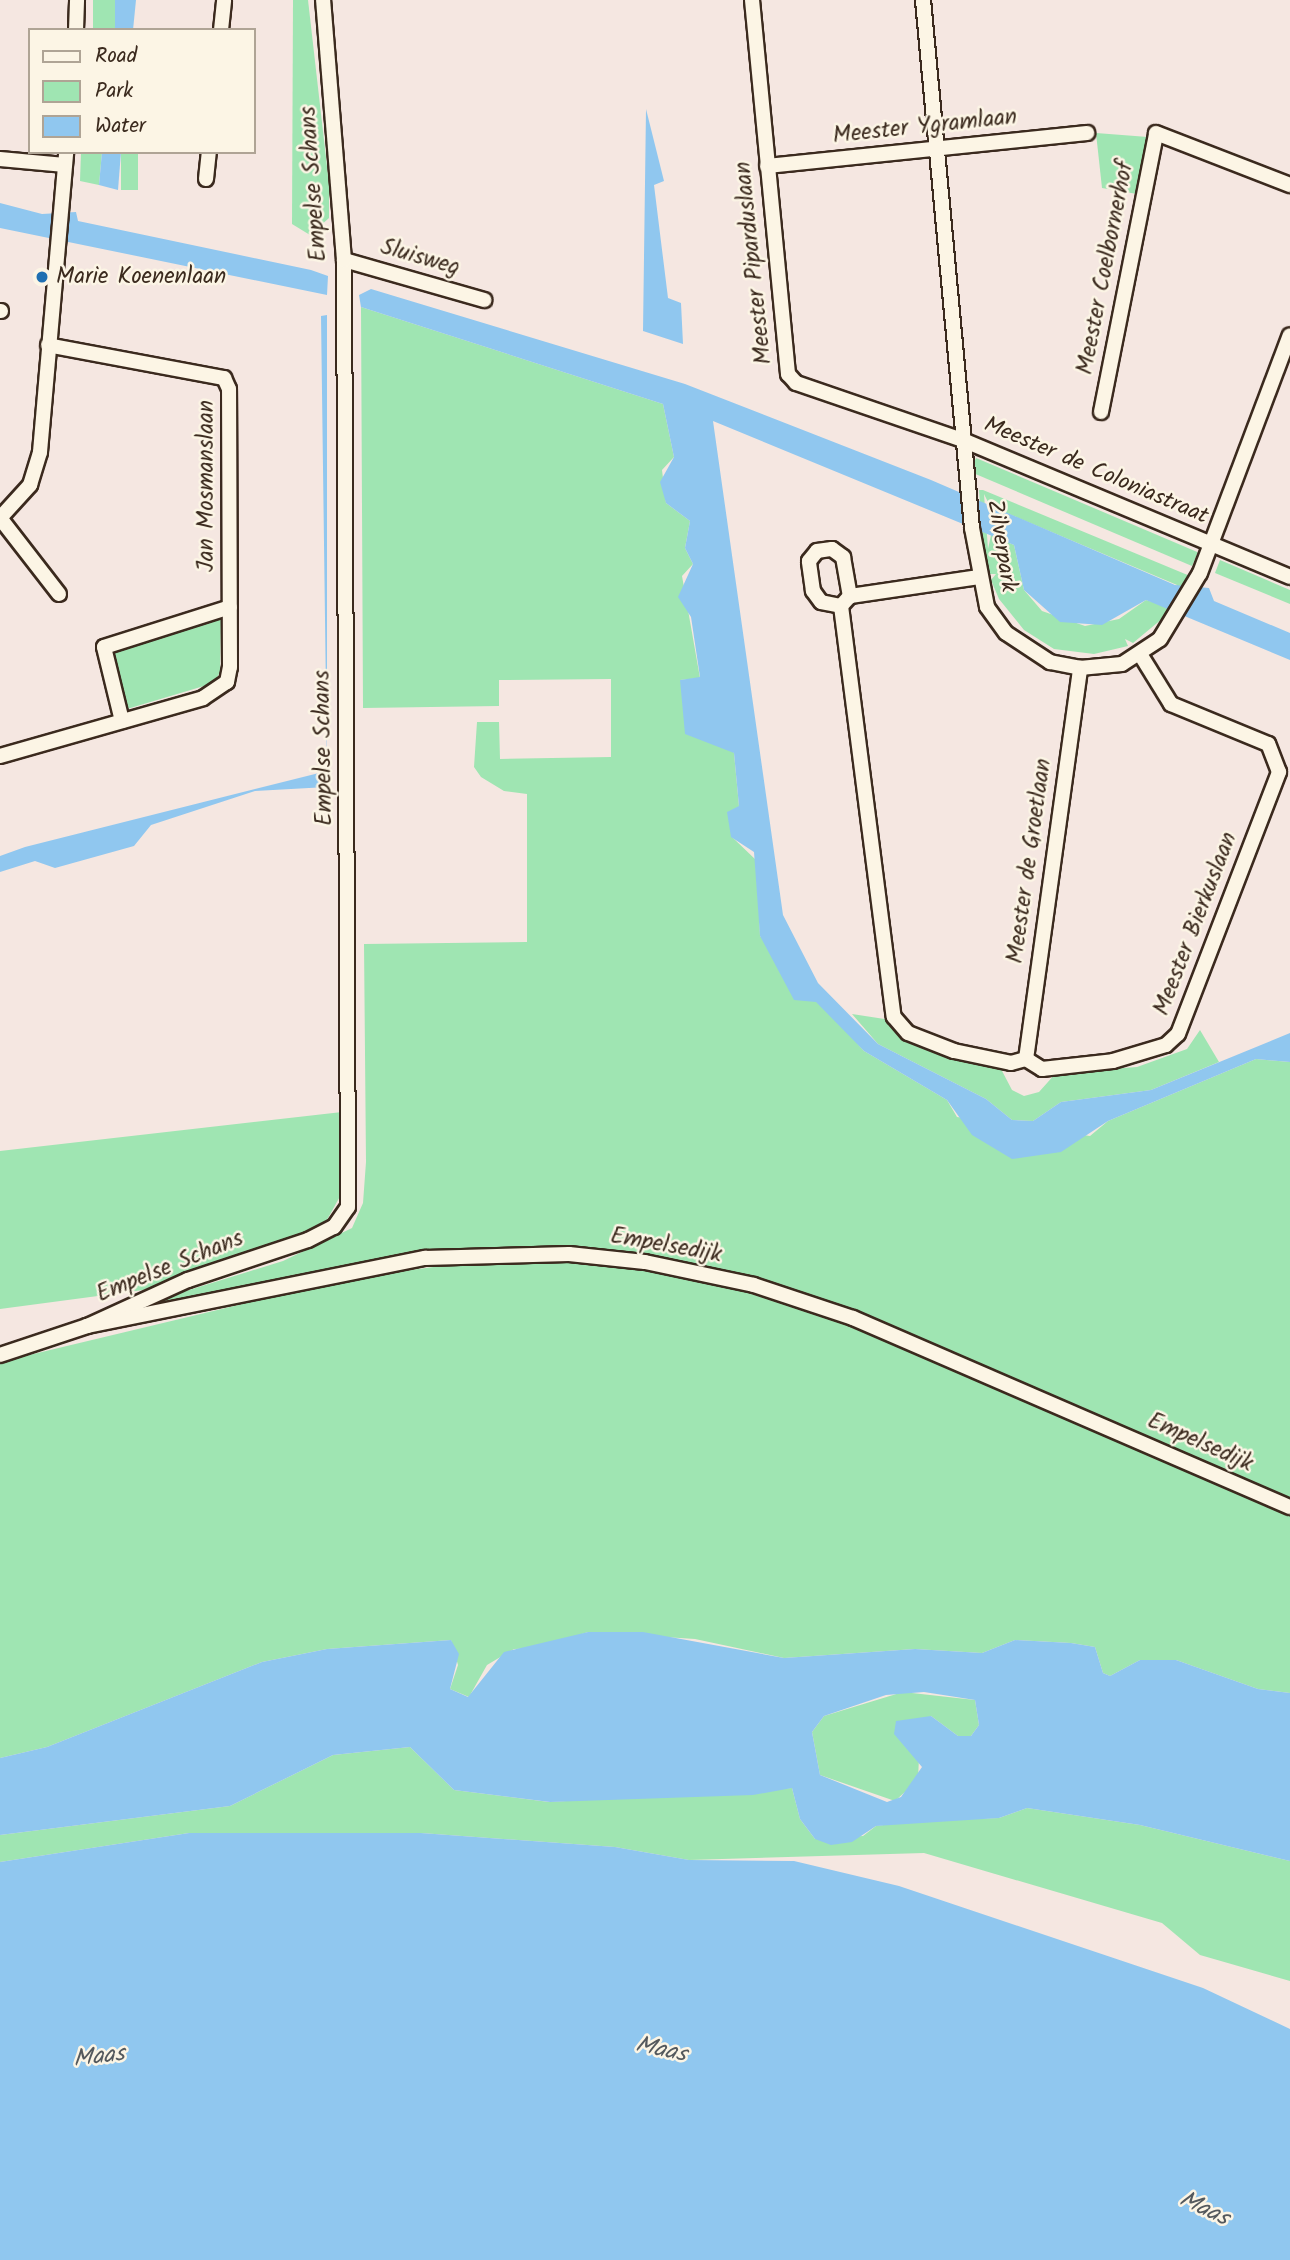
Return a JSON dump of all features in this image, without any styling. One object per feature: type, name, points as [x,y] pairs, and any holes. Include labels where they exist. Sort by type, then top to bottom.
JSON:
[{"type":"street","points":[[76,28],[77,0]]},
{"type":"street","points":[[221,28],[224,0]]},
{"type":"street","name":"Empelse Schans","points":[[87,1326],[176,1284],[308,1240],[334,1227],[348,1207],[344,260],[323,0]]},
{"type":"street","name":"Meester Piparduslaan","points":[[752,0],[788,374],[796,383],[965,441]]},
{"type":"street","name":"Zilverpark","points":[[923,0],[972,528],[979,577],[988,607],[1006,633],[1050,662],[1080,668],[1122,664],[1140,654],[1180,616],[1197,580],[1290,335]]},
{"type":"street","name":"Meester Ygramlaan","points":[[767,166],[1087,133]]},
{"type":"street","name":"Meester Coelbornerhof","points":[[1101,412],[1156,133],[1290,185]]},
{"type":"street","points":[[206,179],[209,154]]},
{"type":"street","points":[[0,159],[65,159],[40,452],[30,485],[0,518],[60,594]]},
{"type":"street","name":"Sluisweg","points":[[344,260],[484,300]]},
{"type":"street","name":"Jan Mosmanslaan","points":[[0,756],[204,698],[226,682],[230,607],[229,389],[224,378],[48,345]]},
{"type":"street","name":"Meester de Coloniastraat","points":[[965,441],[1290,577]]},
{"type":"street","name":"Meester Bierkuslaan","points":[[979,577],[845,601],[894,1017],[908,1033],[954,1051],[1011,1063],[1026,1059],[1042,1069],[1114,1061],[1166,1045],[1178,1034],[1279,772],[1268,744],[1171,704],[1140,654]]},
{"type":"street","points":[[122,721],[104,647],[230,607]]},
{"type":"street","name":"Meester de Groetlaan","points":[[1026,1059],[1080,668]]},
{"type":"street","name":"Empelsedijk","points":[[0,1355],[87,1326],[425,1258],[569,1254],[645,1262],[754,1286],[853,1318],[1290,1507]]},
{"type":"green space","points":[[93,0],[115,0],[115,28],[93,28]]},
{"type":"green space","points":[[293,0],[308,0],[329,184],[329,218],[310,235],[292,224]]},
{"type":"green space","points":[[1096,133],[1148,137],[1137,194],[1102,188]]},
{"type":"green space","points":[[81,154],[102,154],[99,185],[80,181]]},
{"type":"green space","points":[[121,154],[138,154],[138,190],[121,190]]},
{"type":"green space","points":[[361,307],[663,404],[674,457],[662,470],[666,503],[690,521],[685,548],[693,564],[682,576],[700,678],[680,680],[734,753],[739,806],[731,836],[757,861],[760,936],[864,1051],[947,1100],[957,1117],[1090,1136],[1108,1121],[1256,1059],[1290,1062],[1290,1503],[843,1307],[717,1270],[627,1252],[445,1252],[294,1277],[135,1314],[134,1307],[283,1261],[352,1228],[363,1203],[366,1162],[364,944],[527,942],[527,794],[504,791],[481,777],[474,767],[477,722],[499,722],[500,759],[611,757],[611,679],[499,680],[499,706],[363,708]]},
{"type":"green space","points":[[976,458],[1198,552],[1192,566],[970,472]]},
{"type":"green space","points":[[979,490],[1190,576],[1169,613],[1133,643],[1125,639],[1128,646],[1094,654],[1054,649],[1024,630],[999,599],[991,580],[996,574],[989,574],[984,555]],"holes":[[[984,494],[990,506],[1177,585],[1169,607],[1146,600],[1119,619],[1085,626],[1042,611],[1024,590],[1014,545],[991,535],[988,549]]]},
{"type":"green space","points":[[1220,560],[1290,590],[1290,604],[1215,573]]},
{"type":"green space","points":[[221,618],[220,672],[214,683],[127,709],[113,650]]},
{"type":"green space","points":[[852,1014],[891,1020],[952,1054],[1001,1069],[1012,1090],[1024,1096],[1039,1092],[1056,1073],[1137,1067],[1187,1049],[1200,1030],[1219,1062],[1151,1090],[1061,1102],[1033,1121],[1012,1120],[986,1099],[878,1044]]},
{"type":"green space","points":[[342,1112],[343,1191],[323,1227],[143,1290],[0,1309],[0,1151]]},
{"type":"green space","points":[[555,1260],[620,1263],[703,1279],[840,1321],[1290,1514],[1290,1693],[1258,1689],[1176,1660],[1140,1660],[1110,1676],[1103,1673],[1095,1647],[1071,1643],[1015,1640],[982,1653],[915,1649],[784,1658],[695,1639],[588,1632],[539,1648],[514,1649],[487,1665],[469,1697],[450,1689],[458,1665],[451,1640],[327,1649],[262,1662],[47,1747],[0,1758],[0,1362],[351,1278],[471,1262]]},
{"type":"green space","points":[[903,1692],[975,1700],[979,1725],[971,1736],[958,1736],[931,1716],[908,1746],[919,1757],[918,1780],[895,1801],[820,1775],[812,1732],[824,1716]]},
{"type":"green space","points":[[410,1747],[454,1790],[549,1802],[792,1788],[800,1819],[815,1839],[863,1836],[876,1826],[914,1821],[999,1818],[1027,1808],[1140,1825],[1290,1861],[1290,1981],[1200,1955],[1162,1923],[924,1853],[689,1860],[615,1847],[421,1833],[189,1833],[0,1862],[0,1835],[230,1806],[333,1755]]},
{"type":"water","points":[[115,0],[136,0],[133,28],[115,28]]},
{"type":"water","points":[[646,109],[664,181],[654,185],[668,298],[681,303],[683,344],[643,331]]},
{"type":"water","points":[[102,154],[121,154],[118,190],[99,185]]},
{"type":"water","points":[[0,203],[42,214],[76,212],[78,221],[311,270],[328,276],[327,295],[0,228]]},
{"type":"water","points":[[371,289],[685,384],[931,480],[1175,585],[1209,588],[1214,601],[1290,633],[1290,660],[1146,600],[1102,625],[1060,622],[1024,590],[1014,545],[713,421],[783,915],[818,983],[878,1044],[986,1099],[1012,1120],[1033,1121],[1061,1102],[1151,1090],[1290,1033],[1290,1062],[1256,1059],[1108,1121],[1061,1152],[1012,1159],[972,1135],[947,1100],[864,1051],[816,1002],[794,1000],[760,936],[754,852],[731,837],[727,812],[739,806],[734,753],[685,734],[680,680],[700,677],[691,617],[678,597],[693,564],[685,548],[690,521],[666,503],[660,482],[674,457],[663,404],[361,307],[359,295]]},
{"type":"water","points":[[327,315],[327,771],[321,316]]},
{"type":"water","points":[[327,771],[327,787],[255,791],[151,825],[134,846],[55,868],[35,861],[0,872],[0,856],[25,847]]},
{"type":"water","points":[[588,1632],[643,1632],[784,1658],[915,1649],[982,1653],[1015,1640],[1071,1643],[1095,1647],[1103,1673],[1110,1676],[1140,1660],[1176,1660],[1258,1689],[1290,1693],[1290,1861],[1140,1825],[1027,1808],[999,1818],[876,1826],[852,1842],[831,1845],[815,1839],[800,1819],[792,1788],[753,1795],[550,1802],[454,1790],[410,1747],[333,1755],[230,1806],[0,1835],[0,1758],[47,1747],[262,1662],[327,1649],[451,1640],[459,1654],[450,1689],[468,1697],[504,1652]],"holes":[[[924,1692],[975,1700],[979,1725],[971,1736],[958,1736],[931,1716],[896,1721],[894,1734],[922,1767],[901,1797],[887,1802],[820,1775],[812,1732],[824,1716],[886,1695]]]},
{"type":"water","name":"Maas","points":[[189,1833],[421,1833],[615,1847],[689,1860],[794,1861],[899,1886],[1203,1988],[1290,2029],[1290,2260],[0,2260],[0,1862]]},
{"type":"place","name":"Marie Koenenlaan","points":[[42,277]]}]
